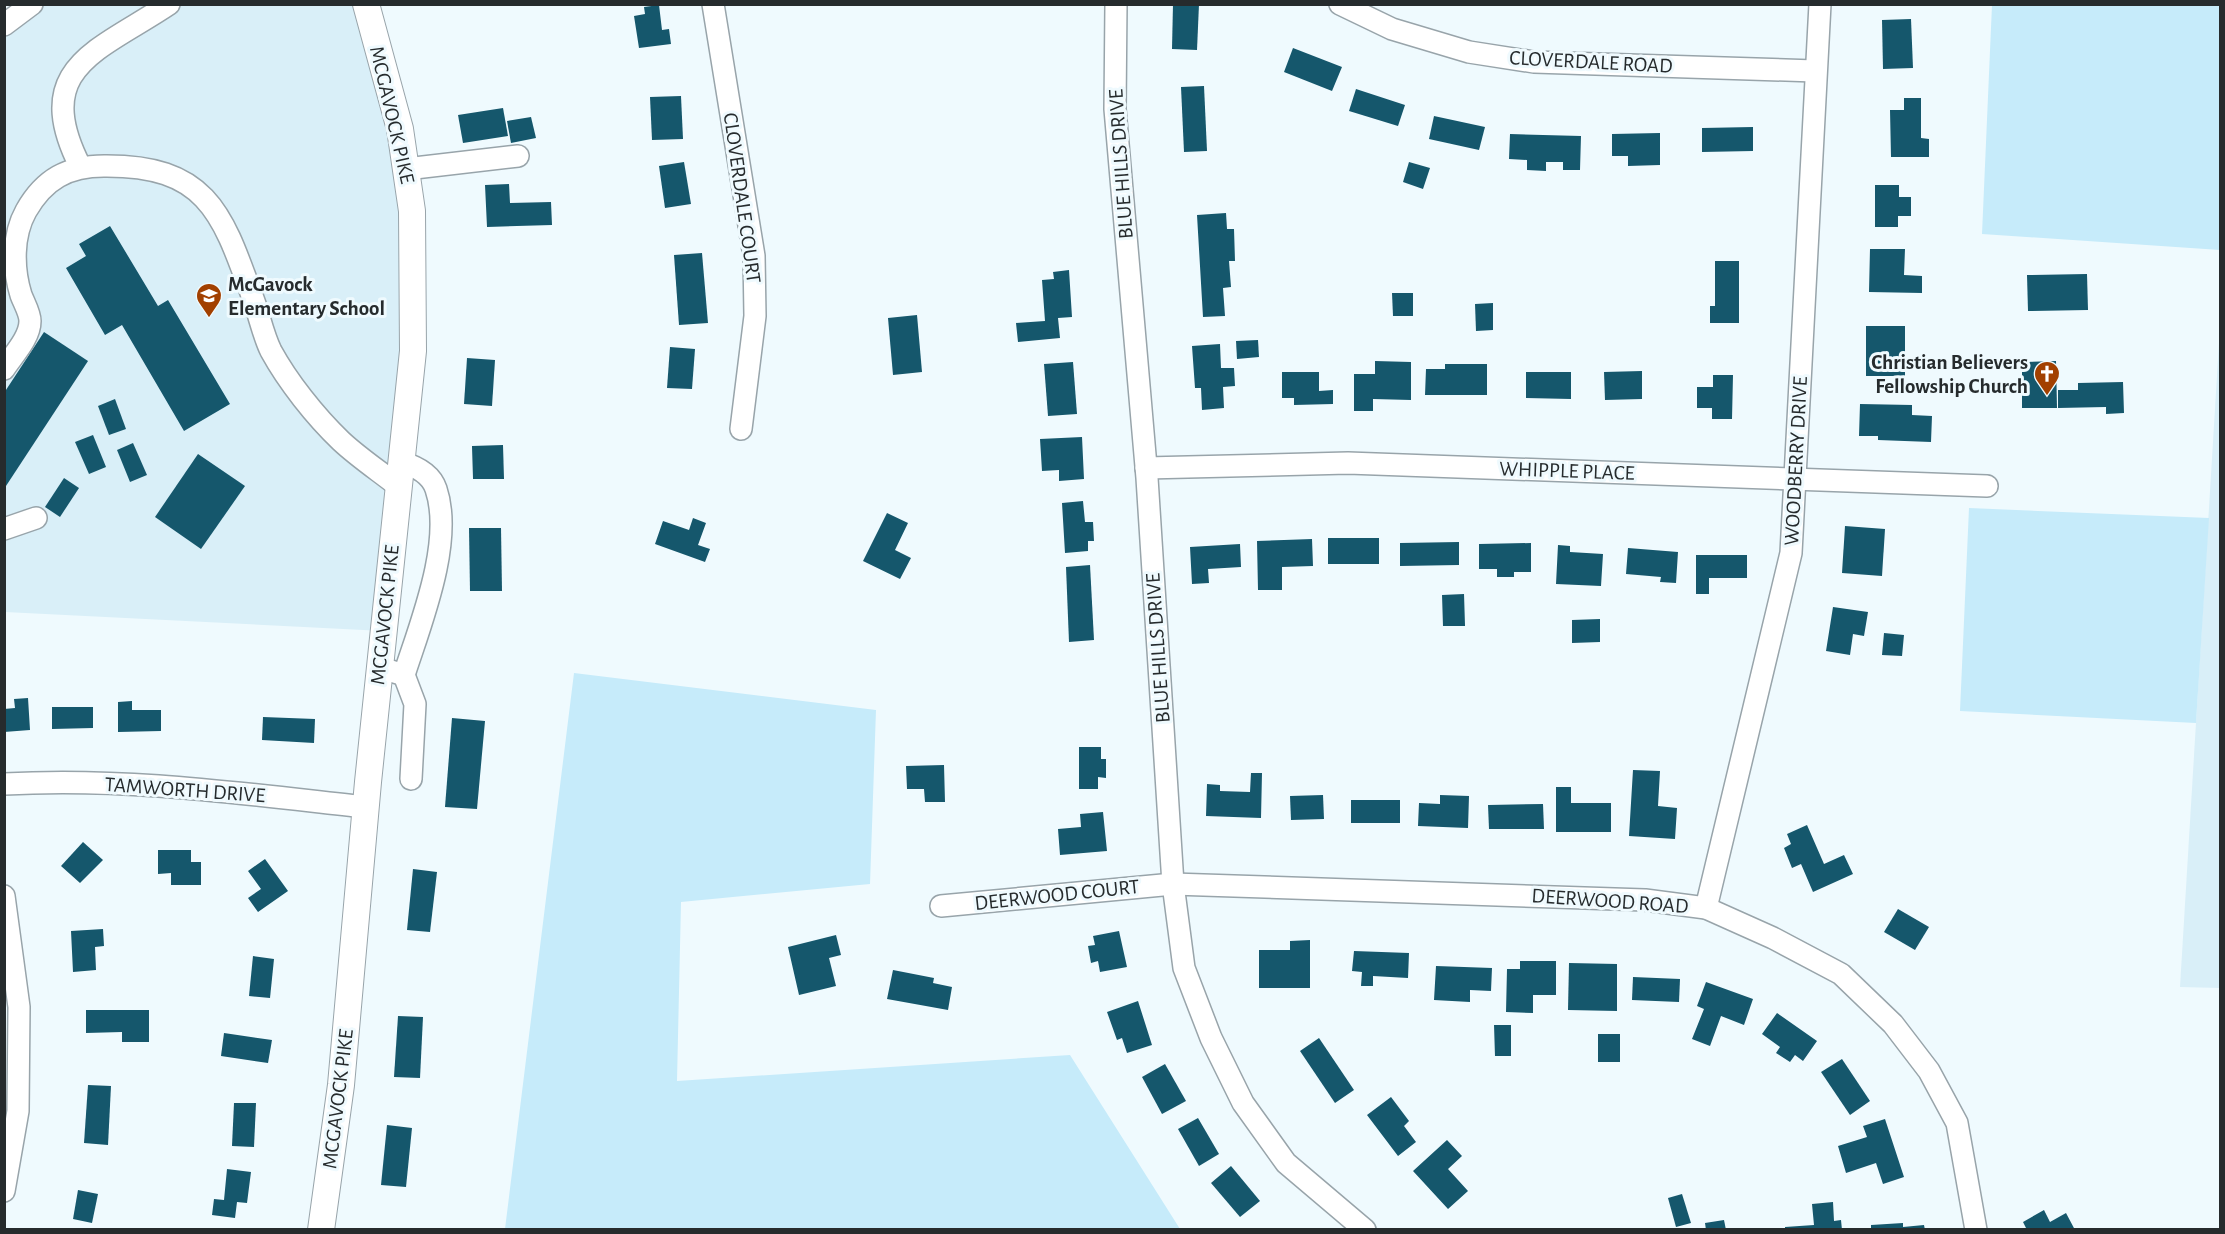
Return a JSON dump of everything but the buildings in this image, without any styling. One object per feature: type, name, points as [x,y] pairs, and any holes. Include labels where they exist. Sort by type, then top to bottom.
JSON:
[{"type":"main road","name":"MCGAVOCK PIKE","points":[[321,1230],[343,1061],[379,668],[413,351],[412,211],[400,129],[366,4]]},
{"type":"street","points":[[4,25],[32,4]]},
{"type":"street","points":[[80,166],[68,142],[62,107],[64,87],[75,69],[92,53],[169,4]]},
{"type":"street","name":"CLOVERDALE COURT","points":[[713,4],[754,256],[755,316],[741,429]]},
{"type":"street","name":"BLUE HILLS DRIVE","points":[[1116,4],[1115,109],[1146,468],[1173,884],[1184,968],[1212,1038],[1243,1103],[1286,1163],[1365,1230]]},
{"type":"street","name":"CLOVERDALE ROAD","points":[[1340,4],[1392,29],[1469,52],[1534,62],[1815,71]]},
{"type":"street","name":"WOODBERRY DRIVE","points":[[1706,908],[1791,553],[1820,4]]},
{"type":"street","points":[[406,170],[518,156]]},
{"type":"street","points":[[4,369],[26,335],[30,320],[20,292],[14,252],[26,212],[52,179],[80,166],[113,166],[160,172],[191,185],[214,207],[235,250],[271,350],[302,395],[340,440],[399,474],[418,467],[436,487],[441,515],[438,557],[429,597],[404,675],[415,704],[411,779]]},
{"type":"street","name":"WHIPPLE PLACE","points":[[1146,468],[1348,463],[1987,486]]},
{"type":"street","points":[[4,529],[36,518]]},
{"type":"street","points":[[379,668],[404,675]]},
{"type":"street","name":"TAMWORTH DRIVE","points":[[4,784],[49,782],[182,786],[366,807]]},
{"type":"street","name":"DEERWOOD COURT","points":[[941,906],[1173,884]]},
{"type":"street","name":"DEERWOOD ROAD","points":[[1173,884],[1645,900],[1706,908],[1773,938],[1841,974],[1893,1024],[1929,1071],[1957,1123],[1976,1230]]},
{"type":"street","points":[[4,896],[19,1007],[18,1112],[4,1191]]},
{"type":"shaded area","name":"McGavock Elementary School","points":[[32,5],[366,5],[412,211],[383,631],[5,612],[5,25]]},
{"type":"shaded area","points":[[1992,5],[2220,5],[2220,250],[1982,234]]},
{"type":"shaded area","points":[[2220,326],[2220,988],[2180,987]]},
{"type":"shaded area","points":[[1969,508],[2209,518],[2196,723],[1960,711]]},
{"type":"shaded area","points":[[574,673],[876,710],[870,884],[681,902],[677,1081],[1070,1055],[1180,1229],[505,1229]]},
{"type":"place","name":"McGavock Elementary School","points":[[209,319]]},
{"type":"place","name":"Christian Believers Fellowship Church","points":[[2047,397]]}]
